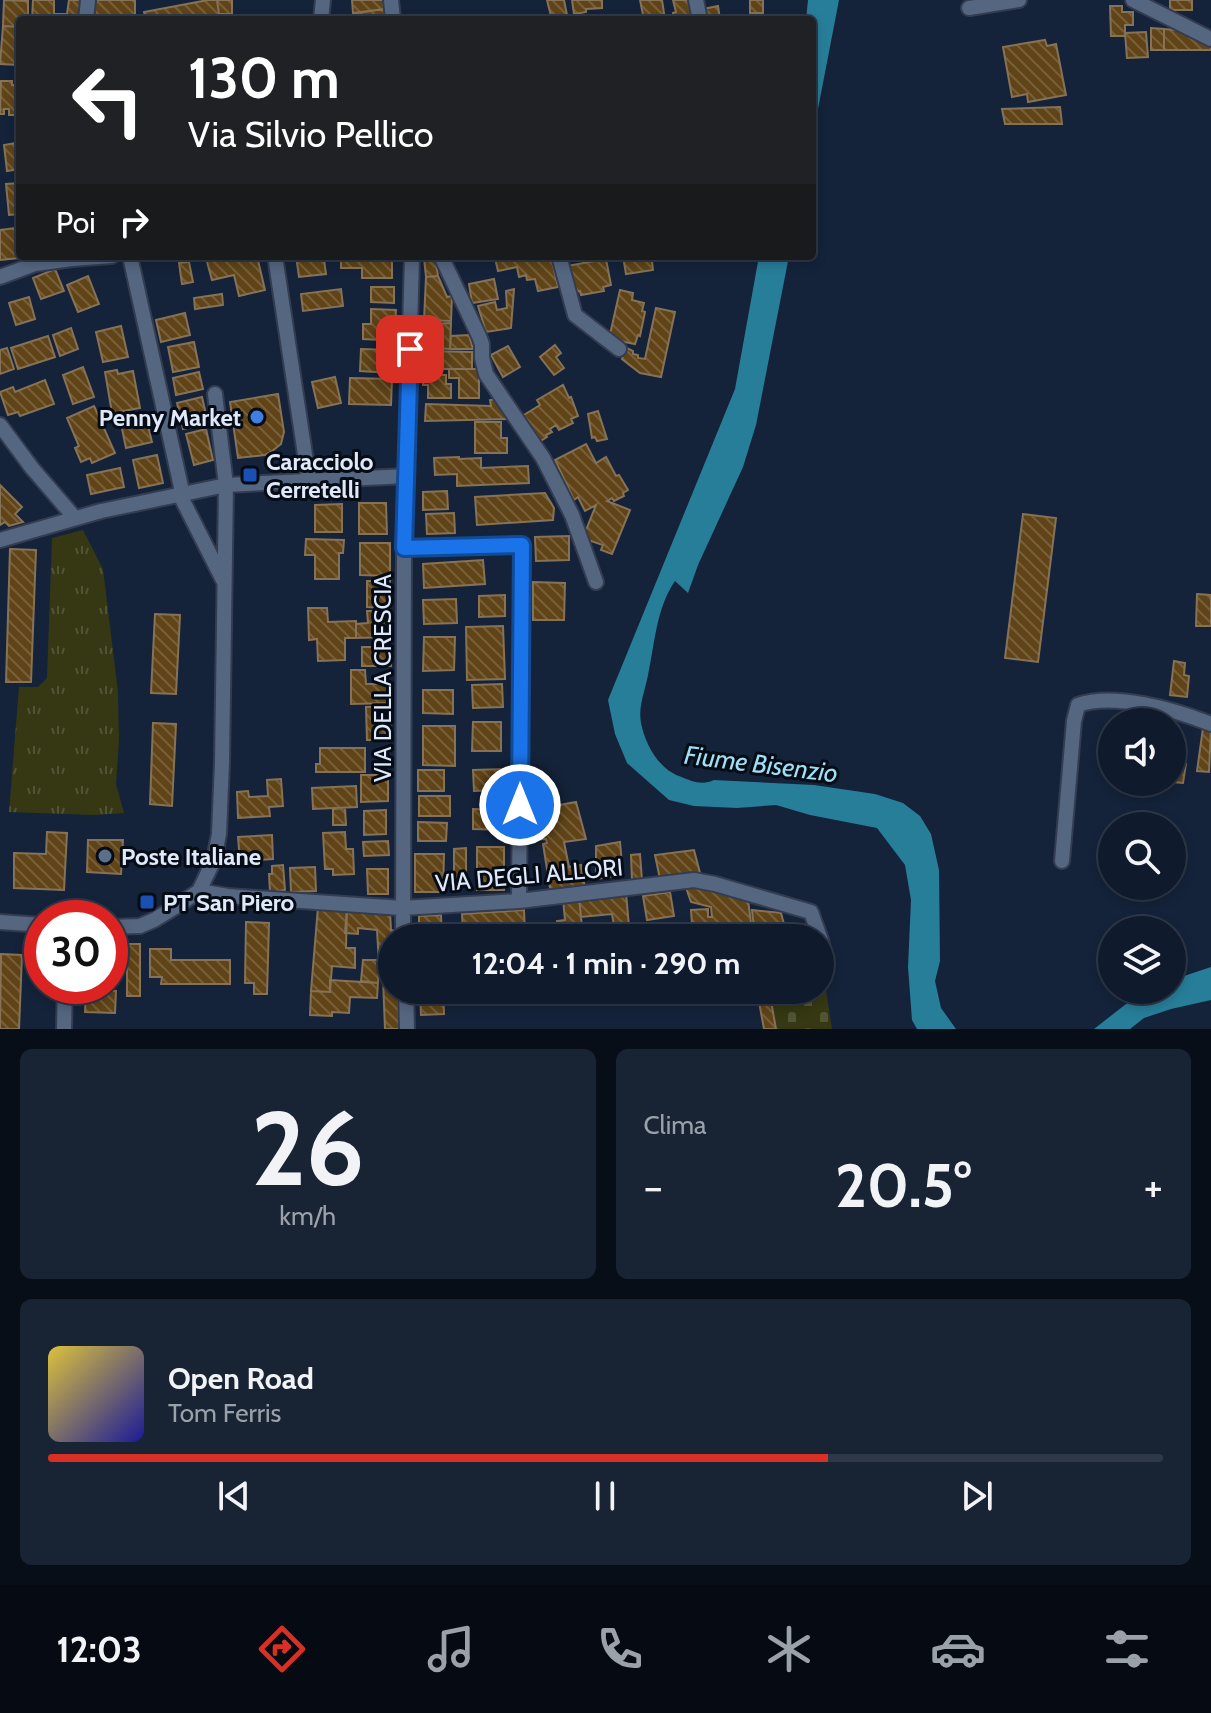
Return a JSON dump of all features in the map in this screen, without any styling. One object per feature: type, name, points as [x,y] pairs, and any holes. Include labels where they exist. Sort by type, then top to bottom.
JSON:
[{"type":"street","points":[[969,8],[1019,0]]},
{"type":"street","points":[[1133,0],[1211,39]]},
{"type":"street","points":[[0,277],[35,264],[57,260]]},
{"type":"street","points":[[131,260],[181,487],[180,495],[224,584]]},
{"type":"street","points":[[275,260],[288,367],[309,481]]},
{"type":"street","name":"VIA DELLA CRESCIA","points":[[403,924],[404,548],[412,260]]},
{"type":"street","points":[[443,260],[479,336],[486,374],[543,458],[572,515],[596,582]]},
{"type":"street","points":[[560,260],[575,315],[619,349]]},
{"type":"street","points":[[128,927],[147,924],[199,891],[214,860],[219,834],[226,485],[215,394]]},
{"type":"street","points":[[0,425],[75,518]]},
{"type":"street","points":[[0,540],[117,507],[226,485],[407,476]]},
{"type":"street","points":[[404,548],[522,545],[519,901]]},
{"type":"street","points":[[1062,861],[1078,705],[1092,700],[1130,703],[1183,713],[1211,724]]},
{"type":"street","name":"VIA DEGLI ALLORI","points":[[199,891],[241,898],[402,908],[519,901],[694,880],[811,912],[815,924]]},
{"type":"street","points":[[0,922],[24,924]]},
{"type":"street","points":[[64,1029],[65,1004]]},
{"type":"street","points":[[406,1004],[407,1029]]},
{"type":"green space","points":[[83,530],[103,569],[118,692],[116,784],[124,813],[9,812],[19,687],[38,687],[47,678],[52,538]]},
{"type":"green space","points":[[759,1004],[828,1004],[832,1029],[764,1029]]},
{"type":"water","points":[[808,0],[839,0],[816,119],[816,16],[806,16]]},
{"type":"water","name":"Fiume Bisenzio","points":[[758,260],[788,260],[756,425],[743,467],[688,593],[675,581],[664,603],[641,705],[643,731],[659,762],[672,773],[692,781],[814,785],[875,794],[903,803],[920,816],[931,834],[939,870],[940,961],[935,981],[941,1008],[956,1029],[917,1029],[912,1020],[908,967],[911,900],[905,865],[877,828],[776,805],[737,808],[694,806],[669,800],[627,763],[615,734],[608,700],[735,389]]},
{"type":"water","points":[[1211,967],[1211,1000],[1144,1018],[1130,1029],[1094,1029],[1126,1004],[1186,1004],[1186,975]]},
{"type":"building","points":[[4,0],[28,1],[28,16],[16,16],[16,27],[3,26]]},
{"type":"building","points":[[33,0],[54,0],[54,14],[67,14],[69,0],[82,0],[80,16],[32,16]]},
{"type":"building","points":[[95,0],[135,0],[135,16],[93,16]]},
{"type":"building","points":[[217,0],[219,16],[145,16],[144,12]]},
{"type":"building","points":[[217,0],[232,0],[232,14],[219,14]]},
{"type":"building","points":[[352,0],[383,0],[384,9],[353,13]]},
{"type":"building","points":[[547,0],[564,0],[567,16],[551,16]]},
{"type":"building","points":[[572,0],[602,0],[602,8],[574,14]]},
{"type":"building","points":[[640,0],[662,0],[664,16],[643,16]]},
{"type":"building","points":[[673,0],[692,0],[695,14],[674,16],[676,12]]},
{"type":"building","points":[[750,0],[763,0],[763,13],[750,13]]},
{"type":"building","points":[[1170,0],[1192,0],[1192,10],[1170,10]]},
{"type":"building","points":[[718,6],[720,16],[704,16],[703,9]]},
{"type":"building","points":[[1110,6],[1122,6],[1122,12],[1133,12],[1133,25],[1125,25],[1125,36],[1111,36]]},
{"type":"building","points":[[384,9],[385,16],[357,16],[357,13]]},
{"type":"building","points":[[3,26],[16,27],[16,65],[0,64]]},
{"type":"building","points":[[1151,28],[1164,29],[1164,50],[1151,50]]},
{"type":"building","points":[[1164,29],[1188,31],[1211,41],[1211,50],[1164,50]]},
{"type":"building","points":[[1146,32],[1148,57],[1127,58],[1125,33]]},
{"type":"building","points":[[1045,40],[1047,46],[1056,44],[1066,95],[1028,102],[1027,94],[1012,97],[1003,47]]},
{"type":"building","points":[[1,81],[12,81],[12,85],[16,85],[16,115],[9,115],[9,109],[4,109],[4,114],[0,114]]},
{"type":"building","points":[[1060,107],[1062,124],[1005,124],[1002,109]]},
{"type":"building","points":[[16,143],[16,170],[7,171],[4,145]]},
{"type":"building","points":[[16,183],[16,214],[9,215],[6,184]]},
{"type":"building","points":[[15,228],[16,258],[0,260],[0,230]]},
{"type":"building","points":[[207,260],[258,260],[265,290],[239,296],[234,275],[212,280]]},
{"type":"building","points":[[297,260],[324,260],[326,274],[299,277]]},
{"type":"building","points":[[341,260],[392,260],[392,278],[362,278],[362,268],[341,268]]},
{"type":"building","points":[[424,260],[436,260],[438,276],[426,277]]},
{"type":"building","points":[[495,260],[552,260],[558,287],[538,291],[535,279],[527,280],[526,275],[519,277],[517,267],[498,271]]},
{"type":"building","points":[[606,260],[611,285],[603,287],[604,291],[581,295],[580,291],[572,293],[567,266]]},
{"type":"building","points":[[624,260],[654,260],[653,270],[626,274]]},
{"type":"building","points":[[189,262],[193,282],[182,284],[179,263]]},
{"type":"building","points":[[55,269],[64,291],[41,299],[33,278]]},
{"type":"building","points":[[88,276],[99,304],[78,312],[67,285]]},
{"type":"building","points":[[438,276],[447,297],[452,296],[451,321],[424,320],[426,277]]},
{"type":"building","points":[[494,279],[498,299],[472,303],[469,284]]},
{"type":"building","points":[[371,287],[394,287],[394,303],[371,302]]},
{"type":"building","points":[[341,289],[343,306],[303,311],[301,294]]},
{"type":"building","points":[[514,289],[511,328],[486,332],[478,306],[495,302],[497,310],[507,308],[506,291]]},
{"type":"building","points":[[620,290],[633,293],[632,300],[644,303],[640,336],[635,344],[609,339]]},
{"type":"building","points":[[222,294],[223,305],[195,309],[194,298]]},
{"type":"building","points":[[29,297],[35,319],[16,325],[9,303]]},
{"type":"building","points":[[656,308],[675,312],[661,377],[640,373],[622,359],[625,347],[638,358],[645,359]]},
{"type":"building","points":[[371,309],[396,310],[395,328],[381,327],[381,340],[363,339],[363,324],[371,324]]},
{"type":"building","points":[[185,313],[190,335],[161,342],[156,320]]},
{"type":"building","points":[[451,323],[450,349],[429,348],[430,324]]},
{"type":"building","points":[[121,326],[128,357],[103,362],[96,332]]},
{"type":"building","points":[[71,328],[78,349],[60,356],[53,335]]},
{"type":"building","points":[[469,335],[473,349],[450,349],[451,336]]},
{"type":"building","points":[[48,336],[55,357],[18,369],[11,348]]},
{"type":"building","points":[[194,342],[199,367],[173,372],[168,347]]},
{"type":"building","points":[[555,345],[561,353],[556,357],[564,368],[554,375],[540,357]]},
{"type":"building","points":[[508,346],[520,367],[503,377],[491,355]]},
{"type":"building","points":[[7,348],[14,369],[0,374],[0,350]]},
{"type":"building","points":[[361,349],[392,350],[391,373],[360,371]]},
{"type":"building","points":[[426,351],[472,352],[472,369],[426,369]]},
{"type":"building","points":[[83,367],[94,397],[73,404],[63,375]]},
{"type":"building","points":[[449,369],[479,369],[479,398],[459,398],[459,378],[449,378]]},
{"type":"building","points":[[117,370],[118,374],[133,371],[140,408],[112,413],[105,372]]},
{"type":"building","points":[[199,372],[203,389],[176,395],[173,378]]},
{"type":"building","points":[[423,375],[446,375],[446,384],[451,384],[451,398],[428,398],[428,385],[423,385]]},
{"type":"building","points":[[335,377],[341,403],[318,408],[312,382]]},
{"type":"building","points":[[350,378],[392,379],[391,405],[349,404]]},
{"type":"building","points":[[45,380],[54,404],[20,416],[18,412],[8,415],[0,392],[13,387],[15,392]]},
{"type":"building","points":[[563,385],[578,416],[571,419],[573,423],[559,430],[556,425],[550,429],[552,432],[536,444],[519,418],[540,405],[537,400]]},
{"type":"building","name":"Penny Market","points":[[278,394],[284,432],[281,444],[265,455],[238,458],[230,402]]},
{"type":"building","points":[[202,397],[208,423],[183,429],[177,403]]},
{"type":"building","points":[[497,399],[511,419],[425,421],[426,404],[491,406],[490,400]]},
{"type":"building","points":[[94,406],[115,453],[92,463],[90,458],[81,462],[75,448],[79,446],[67,418]]},
{"type":"building","points":[[598,411],[607,439],[597,441],[595,437],[592,438],[588,414]]},
{"type":"building","points":[[146,418],[152,442],[126,448],[121,424]]},
{"type":"building","points":[[475,422],[501,422],[501,438],[507,438],[507,453],[475,453]]},
{"type":"building","points":[[206,429],[213,460],[194,465],[186,434]]},
{"type":"building","points":[[586,444],[596,463],[606,457],[628,490],[623,493],[624,496],[607,501],[630,510],[612,554],[601,550],[603,545],[585,539],[596,505],[585,511],[578,497],[574,500],[555,460]]},
{"type":"building","points":[[157,455],[163,483],[139,488],[133,460]]},
{"type":"building","points":[[434,458],[481,458],[481,468],[528,466],[529,483],[457,486],[457,474],[435,475]]},
{"type":"building","points":[[120,468],[124,487],[91,494],[87,475]]},
{"type":"building","points":[[0,485],[22,507],[15,514],[23,522],[0,525]]},
{"type":"building","points":[[447,491],[448,509],[423,510],[423,492]]},
{"type":"building","points":[[545,493],[554,508],[553,520],[477,525],[475,497]]},
{"type":"building","points":[[359,503],[386,503],[387,534],[359,534]]},
{"type":"building","points":[[342,504],[342,532],[315,532],[315,505]]},
{"type":"building","points":[[454,513],[455,533],[427,534],[426,514]]},
{"type":"building","points":[[1023,514],[1056,518],[1038,662],[1005,658]]},
{"type":"building","points":[[569,536],[569,560],[536,561],[535,537]]},
{"type":"building","points":[[306,539],[344,540],[343,553],[339,553],[339,579],[315,579],[315,555],[305,555]]},
{"type":"building","points":[[360,543],[390,543],[390,576],[360,575]]},
{"type":"building","points":[[10,549],[36,550],[31,682],[6,682]]},
{"type":"building","points":[[483,560],[485,584],[424,588],[423,564]]},
{"type":"building","points":[[367,581],[390,581],[390,608],[367,607]]},
{"type":"building","points":[[533,582],[565,583],[564,620],[533,620]]},
{"type":"building","points":[[1197,594],[1211,595],[1211,626],[1196,626]]},
{"type":"building","points":[[505,595],[505,616],[479,617],[479,596]]},
{"type":"building","points":[[456,599],[457,623],[424,624],[423,600]]},
{"type":"building","points":[[308,608],[327,608],[328,622],[356,621],[356,638],[345,638],[345,660],[318,661],[317,639],[309,640]]},
{"type":"building","points":[[367,611],[391,611],[392,637],[356,638],[356,624],[368,623]]},
{"type":"building","points":[[155,614],[180,615],[176,694],[151,693]]},
{"type":"building","points":[[503,626],[505,679],[467,680],[466,627]]},
{"type":"building","points":[[424,637],[455,637],[454,670],[423,671]]},
{"type":"building","points":[[362,647],[391,647],[391,666],[362,666]]},
{"type":"building","points":[[1174,661],[1185,663],[1184,675],[1189,676],[1187,697],[1170,695]]},
{"type":"building","points":[[351,670],[365,670],[366,684],[391,684],[391,703],[351,704]]},
{"type":"building","points":[[502,684],[503,707],[473,708],[472,685]]},
{"type":"building","points":[[423,690],[453,690],[453,714],[423,713]]},
{"type":"building","points":[[390,706],[391,740],[367,740],[366,707]]},
{"type":"building","points":[[473,722],[501,722],[501,751],[472,751]]},
{"type":"building","points":[[153,723],[176,724],[172,806],[150,804]]},
{"type":"building","points":[[423,726],[455,726],[455,766],[423,765]]},
{"type":"building","points":[[1203,728],[1211,729],[1209,772],[1197,771]]},
{"type":"building","points":[[320,748],[365,748],[365,772],[316,772],[316,764],[320,764]]},
{"type":"building","points":[[505,769],[505,790],[474,791],[473,770]]},
{"type":"building","points":[[418,770],[444,770],[444,791],[418,791]]},
{"type":"building","points":[[361,775],[388,775],[388,801],[361,802]]},
{"type":"building","points":[[281,779],[283,806],[269,807],[270,816],[238,818],[237,792],[248,791],[249,797],[268,796],[267,780]]},
{"type":"building","points":[[356,786],[357,807],[313,809],[312,788]]},
{"type":"building","points":[[419,796],[450,796],[450,816],[419,816]]},
{"type":"building","points":[[576,802],[586,839],[564,842],[569,867],[581,865],[585,888],[551,894],[543,844],[547,843],[546,839],[532,840],[532,810]]},
{"type":"building","points":[[345,808],[346,825],[333,825],[333,809]]},
{"type":"building","points":[[473,809],[505,810],[504,830],[473,829]]},
{"type":"building","points":[[386,810],[386,834],[364,835],[364,811]]},
{"type":"building","points":[[418,822],[447,823],[446,841],[418,841]]},
{"type":"building","points":[[47,832],[67,833],[64,890],[14,888],[14,853],[46,854]]},
{"type":"building","points":[[345,832],[346,849],[353,849],[354,874],[333,875],[333,869],[325,869],[323,833]]},
{"type":"building","points":[[272,835],[273,859],[240,861],[238,837]]},
{"type":"building","name":"Poste Italiane","points":[[88,840],[123,840],[121,874],[87,872]]},
{"type":"building","points":[[388,841],[389,855],[364,856],[363,842]]},
{"type":"building","points":[[620,842],[623,875],[596,879],[596,846]]},
{"type":"building","points":[[477,847],[504,847],[504,890],[477,890]]},
{"type":"building","points":[[466,848],[466,885],[454,886],[454,849]]},
{"type":"building","points":[[694,850],[700,873],[660,879],[655,855]]},
{"type":"building","points":[[415,854],[444,854],[443,892],[415,892]]},
{"type":"building","points":[[640,854],[642,880],[632,881],[631,855]]},
{"type":"building","points":[[283,865],[285,890],[270,892],[272,866]]},
{"type":"building","points":[[315,867],[316,891],[291,892],[290,868]]},
{"type":"building","points":[[367,869],[388,869],[388,894],[368,894]]},
{"type":"building","points":[[696,884],[748,900],[751,924],[692,924],[691,910],[708,909],[708,917],[712,917],[711,907],[691,902],[685,885]]},
{"type":"building","points":[[670,892],[674,916],[647,920],[643,896]]},
{"type":"building","points":[[626,893],[629,924],[614,924],[612,914],[581,917],[579,897]]},
{"type":"building","points":[[579,897],[582,924],[557,924],[557,921],[565,920],[563,899]]},
{"type":"building","points":[[318,907],[347,908],[346,948],[355,948],[355,968],[332,966],[330,992],[311,991]]},
{"type":"building","points":[[347,908],[390,912],[391,924],[378,924],[378,947],[377,930],[358,928],[358,934],[345,933]]},
{"type":"building","points":[[524,910],[525,924],[463,924],[462,914]]},
{"type":"building","points":[[752,910],[781,913],[784,924],[754,924]]},
{"type":"building","points":[[441,915],[441,924],[419,924],[419,916]]},
{"type":"building","points":[[246,922],[269,923],[267,994],[254,994],[254,983],[245,983]]},
{"type":"building","points":[[128,944],[140,944],[140,996],[128,996]]},
{"type":"building","points":[[150,949],[171,949],[171,960],[230,960],[230,984],[161,984],[162,977],[150,977]]},
{"type":"building","points":[[1,954],[22,955],[19,1029],[0,1029]]},
{"type":"building","points":[[363,960],[378,960],[378,983],[361,981]]},
{"type":"building","points":[[330,980],[378,983],[377,998],[350,997],[349,1013],[310,1015],[311,991],[330,992]]},
{"type":"building","points":[[85,1004],[115,1004],[115,1013],[85,1012]]},
{"type":"building","points":[[384,1004],[398,1004],[399,1029],[385,1029]]},
{"type":"building","points":[[421,1004],[444,1004],[444,1014],[421,1015]]},
{"type":"building","points":[[759,1004],[772,1004],[776,1029],[764,1029]]},
{"type":"place","name":"Penny Market","points":[[257,417]]},
{"type":"place","name":"Caracciolo Cerretelli","points":[[250,475]]},
{"type":"place","name":"Poste Italiane","points":[[105,856]]},
{"type":"place","name":"PT San Piero","points":[[147,902]]},
{"type":"route","points":[[410,349],[404,548],[522,545],[520,805]]}]
